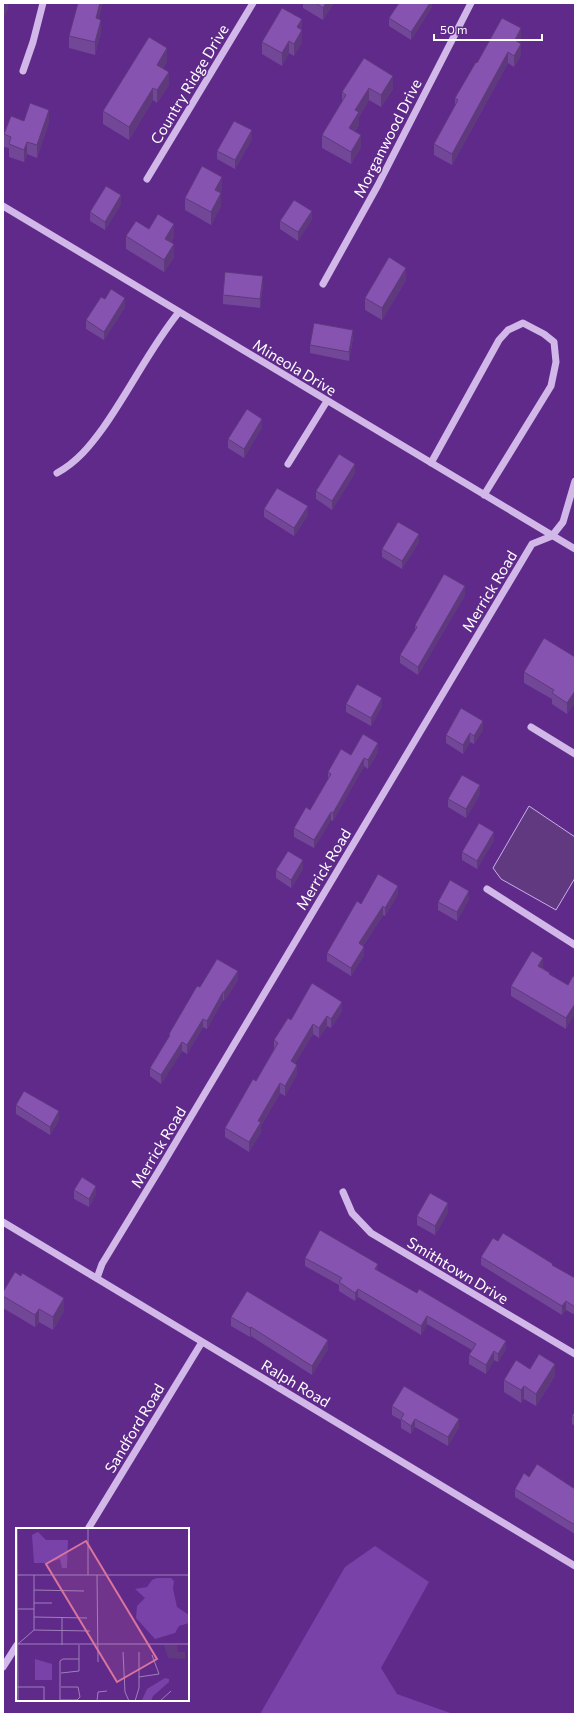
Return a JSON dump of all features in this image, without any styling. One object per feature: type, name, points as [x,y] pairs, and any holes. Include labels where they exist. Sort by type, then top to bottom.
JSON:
[{"type":"street","points":[[23,71],[33,42],[43,3]]},
{"type":"street","name":"Country Ridge Drive","points":[[147,179],[253,3]]},
{"type":"street","name":"Morganwood Drive","points":[[323,284],[378,186],[471,3]]},
{"type":"street","name":"Mineola Drive","points":[[3,206],[575,549]]},
{"type":"street","points":[[58,473],[76,460],[97,436],[126,394],[164,332],[179,312]]},
{"type":"street","points":[[431,463],[503,335],[508,330],[523,323],[544,334],[554,342],[556,362],[551,386],[484,495]]},
{"type":"street","points":[[288,464],[327,401]]},
{"type":"street","points":[[552,536],[563,522],[575,481]]},
{"type":"street","name":"Merrick Road","points":[[97,1278],[102,1264],[161,1168],[532,544],[552,536]]},
{"type":"street","points":[[531,727],[575,754]]},
{"type":"street","points":[[487,889],[575,945]]},
{"type":"street","name":"Smithtown Drive","points":[[343,1192],[352,1212],[371,1233],[575,1354]]},
{"type":"street","name":"Ralph Road","points":[[3,1222],[575,1566]]},
{"type":"street","name":"Sandford Road","points":[[89,1528],[202,1342]]},
{"type":"street","points":[[3,1667],[16,1647]]},
{"type":"shaded area","points":[[529,806],[575,837],[575,878],[556,910],[501,879],[493,868]]},
{"type":"shaded area","points":[[375,1546],[429,1582],[381,1668],[397,1694],[453,1714],[260,1714],[345,1567]]},
{"type":"building","points":[[78,3],[100,3],[96,18],[101,20],[95,42],[69,36]]},
{"type":"building","points":[[316,3],[326,3],[323,8]]},
{"type":"building","points":[[399,3],[430,3],[411,32],[389,18]]},
{"type":"building","points":[[282,8],[302,19],[297,27],[302,30],[294,44],[289,41],[282,53],[262,42]]},
{"type":"building","points":[[502,18],[521,28],[515,40],[521,44],[514,56],[508,52],[452,154],[434,144],[458,100],[455,98],[476,62],[477,63]]},
{"type":"building","points":[[149,37],[167,48],[157,65],[169,72],[157,90],[153,88],[129,127],[103,111]]},
{"type":"building","points":[[364,58],[393,76],[381,95],[369,88],[355,110],[359,112],[349,128],[361,135],[351,152],[322,135],[346,95],[342,92]]},
{"type":"building","points":[[30,103],[49,110],[37,145],[27,142],[24,150],[9,144],[11,137],[4,134],[11,116],[24,121]]},
{"type":"building","points":[[234,121],[252,130],[235,160],[217,151]]},
{"type":"building","points":[[202,166],[222,177],[215,190],[221,193],[211,212],[185,198]]},
{"type":"building","points":[[106,186],[121,195],[105,222],[90,212]]},
{"type":"building","points":[[294,200],[312,211],[298,232],[280,221]]},
{"type":"building","points":[[158,214],[174,224],[165,239],[174,244],[164,260],[126,236],[136,221],[149,229]]},
{"type":"building","points":[[389,257],[406,268],[382,308],[365,298]]},
{"type":"building","points":[[225,272],[263,276],[260,299],[223,295]]},
{"type":"building","points":[[111,289],[125,298],[104,332],[86,320],[101,297],[105,299]]},
{"type":"building","points":[[314,323],[353,330],[349,352],[310,345]]},
{"type":"building","points":[[247,409],[262,419],[244,449],[228,439]]},
{"type":"building","points":[[339,454],[355,464],[332,501],[316,491]]},
{"type":"building","points":[[277,488],[308,506],[294,528],[264,509]]},
{"type":"building","points":[[398,522],[419,534],[402,561],[382,549]]},
{"type":"building","points":[[444,574],[465,586],[418,667],[400,655],[417,627],[415,625]]},
{"type":"building","points":[[544,638],[575,657],[575,691],[567,703],[552,693],[554,690],[524,672]]},
{"type":"building","points":[[357,684],[382,698],[371,718],[346,704]]},
{"type":"building","points":[[461,708],[483,721],[474,736],[470,733],[463,745],[446,735]]},
{"type":"building","points":[[363,734],[378,743],[368,760],[364,758],[333,813],[331,812],[314,840],[294,828],[306,807],[310,810],[331,774],[328,772],[341,749],[351,755]]},
{"type":"building","points":[[462,775],[480,785],[466,809],[448,799]]},
{"type":"building","points":[[479,823],[494,832],[477,861],[462,852]]},
{"type":"building","points":[[288,851],[303,860],[291,880],[276,870]]},
{"type":"building","points":[[378,874],[398,886],[385,908],[383,906],[359,943],[364,947],[351,968],[327,953],[357,901],[361,904]]},
{"type":"building","points":[[450,880],[469,891],[457,912],[438,902]]},
{"type":"building","points":[[532,951],[543,958],[538,966],[550,973],[549,974],[568,985],[573,976],[575,977],[575,1004],[566,1018],[511,986]]},
{"type":"building","points":[[217,959],[238,971],[223,992],[207,1021],[203,1019],[187,1045],[182,1042],[161,1075],[150,1068],[197,986],[200,987]]},
{"type":"building","points":[[312,983],[342,1002],[331,1019],[327,1016],[319,1028],[313,1024],[291,1061],[297,1065],[285,1086],[280,1083],[258,1121],[261,1122],[249,1142],[225,1128],[253,1079],[256,1081],[278,1043],[274,1040],[288,1018],[291,1020]]},
{"type":"building","points":[[24,1091],[59,1111],[50,1127],[16,1105]]},
{"type":"building","points":[[82,1177],[96,1186],[89,1199],[74,1190]]},
{"type":"building","points":[[430,1193],[448,1203],[435,1226],[417,1216]]},
{"type":"building","points":[[320,1230],[378,1264],[375,1269],[417,1293],[419,1289],[506,1341],[498,1354],[494,1351],[486,1365],[469,1355],[476,1344],[427,1316],[421,1326],[358,1289],[355,1293],[339,1282],[342,1278],[305,1258]]},
{"type":"building","points":[[503,1233],[575,1278],[575,1307],[566,1301],[562,1306],[481,1257],[493,1238],[498,1241]]},
{"type":"building","points":[[15,1272],[21,1276],[22,1273],[64,1298],[53,1317],[39,1309],[35,1315],[3,1296],[3,1292]]},
{"type":"building","points":[[247,1291],[328,1340],[312,1366],[251,1327],[250,1328],[231,1317]]},
{"type":"building","points":[[539,1354],[555,1364],[536,1394],[524,1386],[521,1390],[504,1380],[516,1360],[530,1369]]},
{"type":"building","points":[[404,1386],[459,1419],[448,1437],[415,1419],[411,1426],[401,1419],[404,1414],[392,1406]]},
{"type":"building","points":[[575,1411],[575,1418],[572,1416]]},
{"type":"building","points":[[537,1464],[575,1489],[575,1525],[515,1489],[524,1473],[529,1477]]}]
